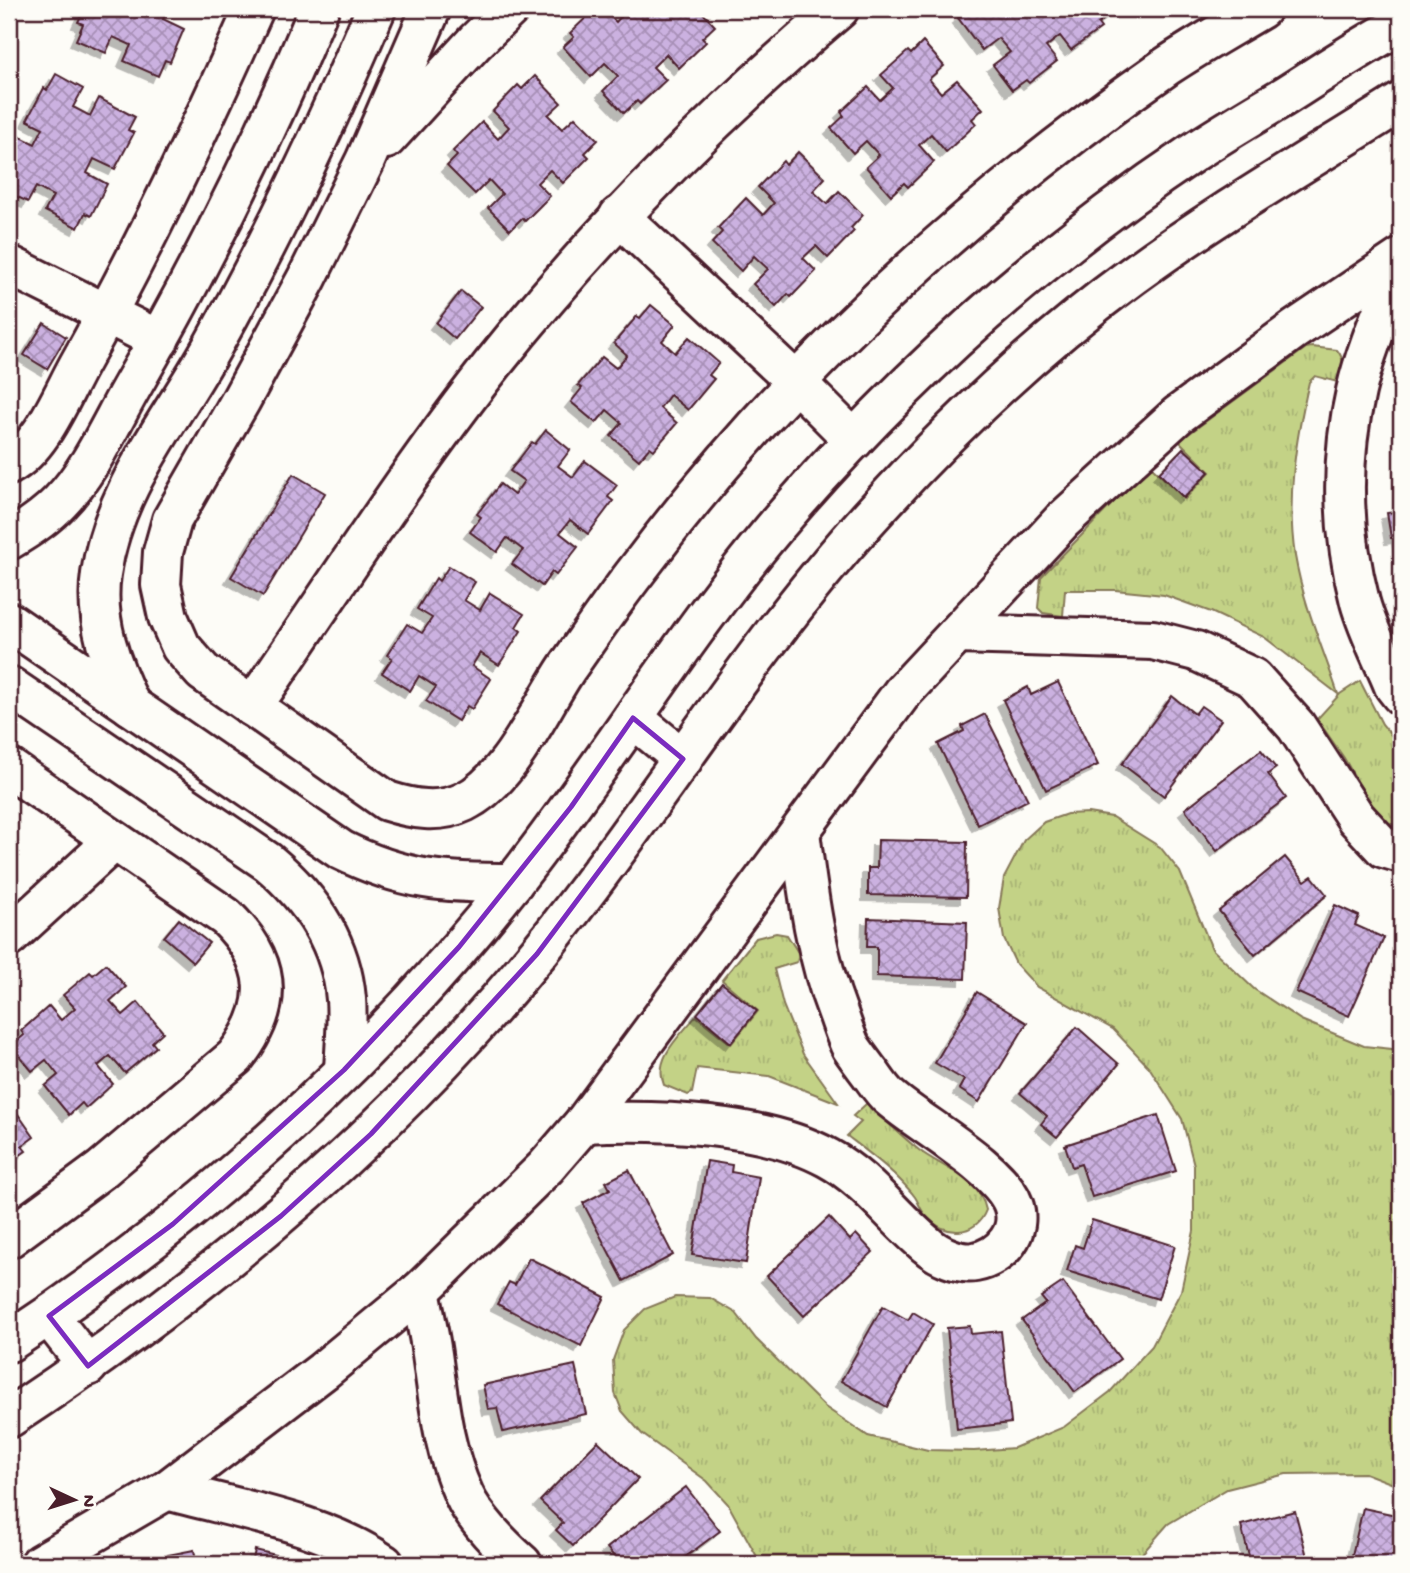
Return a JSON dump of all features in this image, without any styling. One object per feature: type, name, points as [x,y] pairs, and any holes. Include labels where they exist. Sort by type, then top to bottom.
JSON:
[{"type":"street","points":[[9,465],[38,438],[107,314],[193,145],[254,9]]},
{"type":"street","points":[[9,540],[31,528],[61,501],[85,469],[159,340],[234,195],[319,9]]},
{"type":"street","points":[[131,706],[111,665],[101,621],[100,576],[109,532],[126,490],[212,348],[285,207],[376,9]]},
{"type":"street","points":[[432,9],[365,161],[241,400],[172,520],[163,552],[161,585],[168,617],[181,647],[203,672],[387,801],[411,809],[437,810],[461,803],[483,791],[501,772],[567,669],[638,569],[714,473],[796,382],[912,267],[1037,161],[1169,65],[1261,9]]},
{"type":"street","points":[[365,161],[509,9]]},
{"type":"street","points":[[252,707],[432,444],[491,366],[554,290],[619,216],[698,135],[839,9]]},
{"type":"street","points":[[9,1342],[49,1316],[173,1224],[289,1123],[344,1070],[459,947],[513,883],[571,807],[728,583],[854,440],[954,342],[1104,217],[1194,152],[1401,25]]},
{"type":"street","points":[[9,1418],[88,1366],[186,1294],[281,1216],[390,1114],[457,1046],[537,954],[613,857],[791,610],[867,519],[950,433],[1027,361],[1140,270],[1228,210],[1401,102]]},
{"type":"street","points":[[619,216],[854,440]]},
{"type":"street","points":[[40,1564],[167,1490],[323,1371],[420,1291],[547,1167],[584,1123],[902,693],[1062,521],[1178,415],[1294,330],[1401,258]]},
{"type":"street","points":[[9,265],[159,340]]},
{"type":"street","points":[[1401,265],[1356,390],[1346,453],[1344,495],[1348,541],[1360,604],[1394,686],[1401,695]]},
{"type":"street","points":[[9,622],[341,850],[369,864],[429,880],[513,883]]},
{"type":"street","points":[[957,634],[1153,640],[1196,651],[1253,678],[1296,726],[1356,818],[1384,848],[1401,853]]},
{"type":"street","points":[[9,686],[268,862],[298,890],[323,922],[342,973],[346,1000],[344,1070]]},
{"type":"street","points":[[633,718],[683,760]]},
{"type":"street","points":[[9,768],[226,917],[244,935],[257,958],[263,985],[261,1011],[251,1036],[235,1057],[101,1170],[9,1238]]},
{"type":"street","points":[[584,1123],[629,1121],[701,1125],[773,1136],[828,1158],[877,1195],[928,1247],[954,1261],[974,1263],[994,1255],[1009,1242],[1016,1223],[1013,1204],[1000,1181],[887,1096],[851,1047],[827,984],[815,936],[800,832]]},
{"type":"street","points":[[9,937],[114,841]]},
{"type":"street","points":[[420,1291],[432,1353],[436,1398],[446,1444],[464,1497],[498,1542],[522,1564]]},
{"type":"street","points":[[49,1316],[88,1366]]},
{"type":"street","points":[[167,1490],[308,1528],[365,1552],[384,1564]]},
{"type":"highlighted area","points":[[633,718],[683,759],[537,954],[371,1134],[281,1216],[88,1366],[49,1316],[173,1224],[344,1070],[459,947],[571,807]]},
{"type":"green space","points":[[1306,348],[1337,350],[1342,358],[1343,370],[1338,382],[1315,376],[1309,382],[1294,468],[1292,534],[1303,591],[1338,694],[1264,637],[1211,612],[1164,595],[1115,590],[1065,590],[1063,616],[1043,613],[1038,608],[1041,577],[1150,465],[1185,499],[1210,472],[1179,441]]},
{"type":"green space","points":[[1360,681],[1382,724],[1401,747],[1401,828],[1378,818],[1344,758],[1317,719],[1340,694]]},
{"type":"green space","points":[[1088,813],[1112,817],[1160,847],[1180,872],[1212,949],[1254,989],[1301,1020],[1364,1046],[1401,1050],[1401,1487],[1365,1473],[1286,1474],[1227,1489],[1168,1524],[1133,1564],[761,1564],[728,1504],[707,1481],[642,1434],[622,1411],[615,1393],[613,1360],[624,1330],[645,1309],[675,1297],[710,1298],[736,1313],[756,1339],[825,1407],[868,1436],[928,1450],[974,1451],[1014,1448],[1064,1427],[1110,1392],[1152,1346],[1181,1291],[1194,1231],[1194,1165],[1182,1119],[1149,1067],[1113,1029],[1037,987],[1016,964],[1004,939],[999,908],[1004,878],[1024,840],[1044,822],[1067,814]]},
{"type":"green space","points":[[776,933],[787,935],[799,954],[797,962],[774,969],[783,1005],[803,1054],[838,1103],[769,1076],[697,1068],[692,1093],[688,1095],[664,1085],[662,1066],[665,1057],[696,1016],[731,1044],[758,1011],[722,980],[756,938]]},
{"type":"green space","points":[[867,1103],[919,1150],[959,1175],[976,1190],[986,1210],[975,1225],[959,1231],[942,1228],[933,1223],[899,1179],[847,1136],[861,1122],[853,1116]]},
{"type":"building","points":[[84,9],[168,9],[163,19],[184,29],[170,62],[165,60],[158,76],[124,61],[131,45],[113,37],[106,53],[76,40],[83,24],[78,22]]},
{"type":"building","points":[[595,9],[603,9],[616,22],[626,9],[675,9],[680,14],[685,9],[699,9],[715,26],[702,38],[706,42],[679,68],[666,54],[653,67],[666,80],[640,104],[637,101],[624,113],[603,91],[618,76],[605,63],[591,77],[563,47],[574,37],[570,33]]},
{"type":"building","points":[[971,9],[1109,9],[1112,13],[1098,24],[1101,28],[1071,50],[1060,36],[1046,47],[1057,61],[1029,83],[1026,80],[1012,90],[993,65],[1010,52],[998,38],[982,50],[958,18]]},
{"type":"building","points":[[923,42],[944,66],[929,79],[941,93],[957,80],[983,109],[972,119],[976,124],[946,152],[931,134],[919,145],[934,162],[908,187],[904,183],[891,195],[866,167],[879,155],[866,141],[853,153],[831,128],[844,116],[841,112],[868,87],[880,100],[893,88],[881,75],[908,51],[911,54]]},
{"type":"building","points":[[56,74],[83,89],[73,107],[90,116],[99,98],[135,117],[128,130],[134,133],[115,169],[94,159],[87,173],[107,184],[91,216],[85,213],[78,228],[45,211],[53,196],[36,187],[28,202],[9,193],[9,155],[19,136],[35,144],[43,128],[27,120],[44,88],[47,90]]},
{"type":"building","points":[[535,76],[561,103],[548,115],[562,129],[575,117],[598,140],[585,153],[589,157],[563,183],[550,170],[537,183],[550,196],[525,221],[522,218],[510,230],[488,208],[502,194],[489,180],[475,194],[447,166],[457,156],[453,151],[482,122],[498,139],[509,127],[493,111],[518,85],[522,89]]},
{"type":"building","points":[[798,152],[825,178],[813,191],[827,204],[839,191],[863,215],[851,228],[854,231],[828,258],[816,246],[803,258],[816,271],[791,297],[788,294],[776,307],[753,284],[768,269],[754,256],[741,271],[712,243],[722,232],[718,228],[746,198],[763,215],[774,203],[758,187],[783,161],[786,165]]},
{"type":"building","points":[[461,291],[481,307],[455,339],[436,323]]},
{"type":"building","points":[[651,305],[675,325],[662,341],[675,353],[689,337],[719,363],[709,375],[714,379],[688,410],[670,395],[660,408],[677,423],[654,450],[650,447],[639,460],[611,436],[622,423],[607,410],[596,423],[571,402],[582,388],[578,385],[602,357],[616,368],[627,355],[614,343],[637,316],[640,318]]},
{"type":"building","points":[[44,323],[66,337],[47,369],[24,355]]},
{"type":"building","points":[[546,430],[570,450],[558,466],[573,477],[585,461],[617,485],[608,497],[613,501],[588,534],[570,520],[560,533],[578,547],[556,575],[552,572],[542,586],[512,564],[523,550],[507,538],[497,552],[470,532],[481,517],[477,514],[500,484],[514,495],[524,481],[510,471],[532,442],[535,444]]},
{"type":"building","points":[[1183,448],[1209,472],[1184,498],[1159,473]]},
{"type":"building","points":[[293,474],[325,493],[263,596],[231,577]]},
{"type":"building","points":[[1401,511],[1401,556],[1398,537],[1391,538],[1387,513]]},
{"type":"building","points":[[449,566],[475,582],[464,600],[480,610],[490,593],[524,614],[516,627],[521,631],[499,665],[480,653],[472,666],[491,679],[472,709],[467,706],[458,721],[426,701],[436,687],[419,676],[410,691],[382,673],[392,658],[387,655],[407,624],[422,633],[432,618],[417,609],[436,578],[439,581]]},
{"type":"building","points":[[1058,682],[1098,765],[1046,790],[1003,700],[1028,687],[1031,695]]},
{"type":"building","points":[[1172,696],[1195,714],[1201,706],[1221,720],[1164,796],[1122,764]]},
{"type":"building","points":[[985,714],[1028,800],[978,825],[938,744],[964,731],[962,726]]},
{"type":"building","points":[[1261,750],[1276,768],[1268,774],[1286,798],[1217,851],[1185,809]]},
{"type":"building","points":[[878,840],[967,842],[966,897],[868,895],[868,868],[877,868]]},
{"type":"building","points":[[1285,857],[1305,881],[1312,876],[1327,895],[1255,955],[1219,911]]},
{"type":"building","points":[[1335,905],[1359,916],[1355,925],[1384,938],[1349,1016],[1296,992]]},
{"type":"building","points":[[868,918],[967,922],[965,979],[877,976],[877,947],[867,947]]},
{"type":"building","points":[[179,919],[209,943],[193,962],[164,937]]},
{"type":"building","points":[[106,964],[126,987],[110,1001],[123,1015],[138,1002],[163,1032],[152,1042],[156,1047],[125,1073],[110,1056],[98,1066],[113,1084],[86,1108],[82,1103],[69,1115],[45,1086],[58,1075],[46,1060],[32,1071],[11,1046],[24,1035],[21,1031],[49,1006],[61,1020],[75,1008],[63,995],[90,972],[93,975]]},
{"type":"building","points":[[722,983],[757,1011],[731,1043],[697,1014]]},
{"type":"building","points":[[977,992],[1027,1023],[979,1102],[959,1089],[964,1080],[935,1063]]},
{"type":"building","points":[[1077,1027],[1119,1064],[1057,1137],[1041,1124],[1047,1116],[1020,1093]]},
{"type":"building","points":[[11,1104],[34,1137],[22,1146],[26,1151],[9,1163]]},
{"type":"building","points":[[1158,1115],[1176,1171],[1092,1197],[1081,1164],[1072,1167],[1065,1145]]},
{"type":"building","points":[[707,1161],[732,1165],[731,1172],[759,1177],[746,1263],[692,1255]]},
{"type":"building","points":[[629,1170],[673,1255],[624,1281],[583,1203],[610,1189],[606,1182]]},
{"type":"building","points":[[829,1217],[850,1240],[856,1234],[873,1252],[804,1316],[767,1276]]},
{"type":"building","points":[[1092,1220],[1175,1246],[1158,1299],[1067,1271],[1075,1245],[1083,1248]]},
{"type":"building","points":[[529,1258],[605,1297],[581,1346],[497,1304],[509,1282],[515,1285]]},
{"type":"building","points":[[1063,1282],[1120,1359],[1075,1392],[1022,1320],[1046,1303],[1041,1297]]},
{"type":"building","points":[[883,1306],[908,1320],[913,1312],[933,1324],[887,1407],[841,1381]]},
{"type":"building","points":[[970,1326],[971,1334],[1001,1331],[1011,1423],[957,1429],[947,1328]]},
{"type":"building","points":[[575,1365],[586,1414],[503,1432],[497,1408],[488,1409],[483,1385]]},
{"type":"building","points":[[598,1441],[638,1479],[573,1546],[556,1530],[563,1523],[540,1501]]},
{"type":"building","points":[[686,1487],[720,1531],[676,1564],[620,1564],[607,1548]]},
{"type":"building","points":[[1363,1508],[1401,1516],[1401,1564],[1350,1564]]},
{"type":"building","points":[[1295,1511],[1309,1564],[1251,1564],[1241,1525]]},
{"type":"building","points":[[194,1550],[197,1564],[162,1564],[169,1563],[168,1555]]},
{"type":"building","points":[[255,1550],[280,1556],[279,1564],[252,1564]]}]
